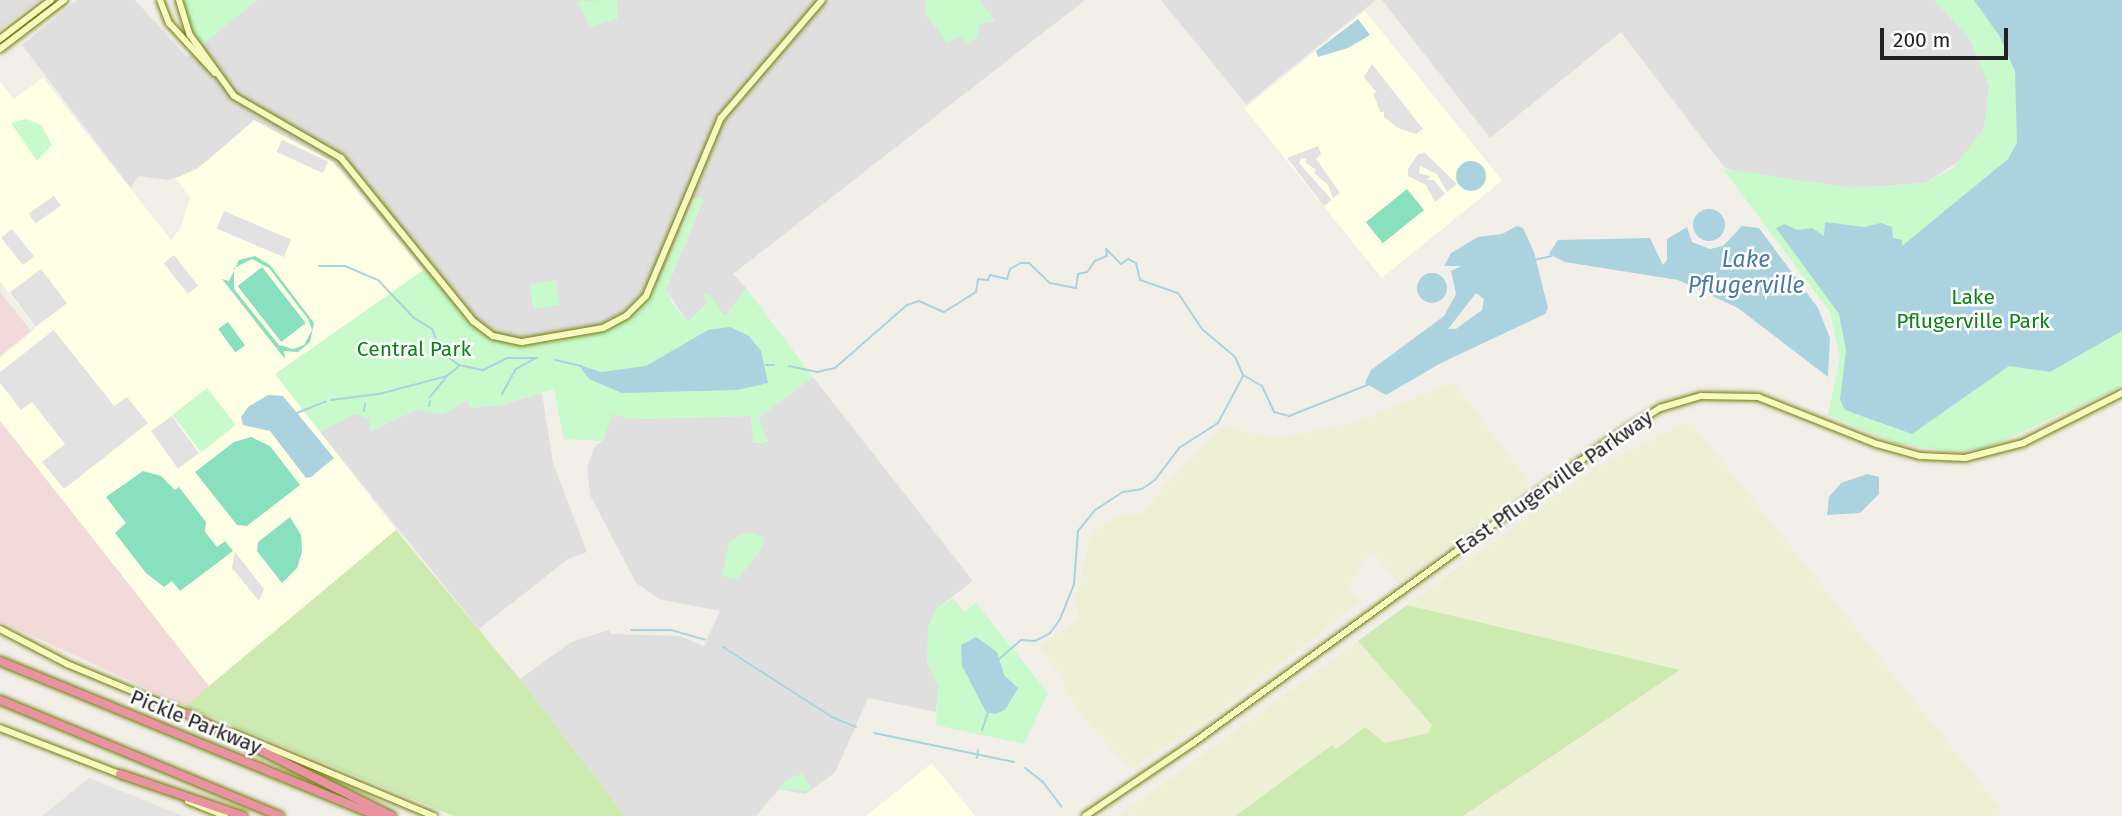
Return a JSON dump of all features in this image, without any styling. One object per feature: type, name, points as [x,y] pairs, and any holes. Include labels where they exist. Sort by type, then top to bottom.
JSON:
[{"type":"highway","name":"Pickle Parkway","points":[[0,661],[378,816]]},
{"type":"highway","points":[[0,700],[280,816]]},
{"type":"highway","points":[[188,714],[392,816]]},
{"type":"highway","points":[[120,774],[243,816]]},
{"type":"street","points":[[0,39],[51,0]]},
{"type":"street","points":[[0,48],[64,0]]},
{"type":"street","points":[[160,0],[169,23],[242,103],[341,158],[481,329],[510,341],[534,341],[603,328],[646,296],[666,257],[722,118],[822,0]]},
{"type":"street","points":[[179,0],[190,35],[215,73]]},
{"type":"street","name":"East Pflugerville Parkway","points":[[1085,816],[1193,743],[1608,441],[1660,408],[1702,396],[1758,397],[1877,444],[1920,456],[1965,458],[2023,443],[2122,393]]},
{"type":"street","points":[[0,629],[67,664],[434,816]]},
{"type":"street","points":[[0,728],[225,816]]},
{"type":"shaded area","points":[[0,0],[39,0],[0,29]]},
{"type":"shaded area","points":[[77,0],[135,0],[187,57],[257,0],[1085,0],[733,274],[746,288],[731,313],[725,316],[705,294],[706,304],[688,322],[666,290],[703,200],[693,198],[663,275],[636,311],[598,333],[527,345],[491,338],[469,323],[341,169],[224,147],[191,173],[168,180],[138,176],[131,188],[22,45]]},
{"type":"shaded area","points":[[1161,0],[1376,0],[1246,104]]},
{"type":"shaded area","points":[[1382,0],[1934,0],[1970,39],[1981,60],[1989,86],[1988,115],[1982,133],[1964,158],[1925,183],[1854,188],[1746,175],[1724,167],[1621,32],[1490,138]]},
{"type":"shaded area","points":[[1365,11],[1502,180],[1382,278],[1245,109]]},
{"type":"shaded area","points":[[1372,64],[1423,129],[1416,134],[1398,128],[1384,117],[1384,111],[1381,113],[1373,94],[1376,92],[1364,77]]},
{"type":"shaded area","points":[[43,78],[171,240],[180,229],[190,198],[176,178],[199,168],[254,120],[333,162],[423,271],[275,374],[396,530],[209,686],[0,420],[0,358],[36,328],[0,281],[0,82],[14,99]]},
{"type":"shaded area","points":[[282,140],[328,162],[323,173],[277,152]]},
{"type":"shaded area","points":[[1318,146],[1321,154],[1316,159],[1340,193],[1333,198],[1328,185],[1314,173],[1316,170],[1305,162],[1307,159],[1301,158],[1299,163],[1332,200],[1324,206],[1287,158]]},
{"type":"shaded area","points":[[1425,153],[1457,184],[1447,192],[1437,174],[1420,166],[1419,173],[1430,176],[1428,180],[1434,180],[1445,194],[1435,202],[1426,185],[1408,176],[1408,169],[1418,154]]},
{"type":"shaded area","points":[[54,196],[61,206],[35,224],[29,214]]},
{"type":"shaded area","points":[[224,211],[291,240],[284,257],[217,228]]},
{"type":"shaded area","points":[[12,229],[34,256],[23,265],[1,238]]},
{"type":"shaded area","points":[[174,255],[198,286],[188,294],[164,263]]},
{"type":"shaded area","points":[[41,269],[67,303],[36,327],[10,292]]},
{"type":"shaded area","points":[[0,292],[31,331],[0,356]]},
{"type":"shaded area","points":[[54,330],[114,406],[127,397],[148,423],[64,489],[42,462],[65,444],[32,402],[21,410],[0,383],[0,372]]},
{"type":"shaded area","points":[[813,377],[973,581],[936,609],[929,665],[938,686],[936,712],[868,698],[835,773],[805,794],[779,789],[756,816],[625,816],[520,679],[571,642],[609,630],[611,634],[680,636],[704,646],[720,611],[659,599],[636,583],[590,495],[587,468],[594,448],[603,440],[612,414],[634,419],[751,416],[754,443],[763,443],[768,441],[758,418]]},
{"type":"shaded area","points":[[1453,382],[1525,476],[1529,488],[1399,583],[1373,553],[1363,561],[1348,589],[1361,601],[1208,719],[1130,769],[1085,719],[1063,686],[1063,678],[1038,647],[1080,618],[1075,602],[1089,540],[1097,529],[1123,514],[1143,514],[1163,487],[1223,426],[1276,439],[1359,421]]},
{"type":"shaded area","points":[[542,393],[553,463],[587,552],[568,559],[479,629],[320,432],[354,413],[369,419],[371,431],[418,409],[442,413],[467,400],[471,408],[502,405]]},
{"type":"shaded area","points":[[172,416],[199,453],[178,468],[151,431]]},
{"type":"shaded area","points":[[1689,420],[2003,811],[1997,816],[1463,816],[1679,670],[1407,605],[1589,472]]},
{"type":"shaded area","points":[[0,421],[209,686],[185,706],[0,621]]},
{"type":"shaded area","points":[[235,552],[264,589],[259,601],[232,568]]},
{"type":"shaded area","points":[[1358,641],[1432,725],[1428,733],[1385,743],[1365,727],[1336,749],[1331,745],[1235,816],[1119,816]]},
{"type":"shaded area","points":[[932,763],[975,816],[866,816]]},
{"type":"shaded area","points":[[89,778],[183,816],[42,816]]},
{"type":"green space","points":[[180,0],[257,0],[199,47]]},
{"type":"green space","points":[[617,0],[618,18],[590,27],[578,1]]},
{"type":"green space","points":[[926,0],[980,0],[995,21],[978,25],[978,37],[968,44],[960,37],[947,42],[926,15]]},
{"type":"green space","name":"Lake Pflugerville","points":[[1934,0],[2122,0],[2122,386],[1987,448],[1949,451],[1895,443],[1828,415],[1840,357],[1830,312],[1723,169],[1854,188],[1925,183],[1953,168],[1984,129],[1989,86],[1970,39]]},
{"type":"green space","points":[[27,119],[41,125],[52,145],[37,161],[11,123]]},
{"type":"green space","points":[[1407,189],[1424,210],[1383,243],[1366,222]]},
{"type":"green space","name":"Central Park","points":[[696,197],[703,199],[666,290],[672,303],[688,322],[706,304],[704,294],[709,294],[725,316],[746,288],[813,377],[758,418],[768,442],[753,443],[751,416],[634,419],[612,414],[603,441],[564,439],[554,389],[502,405],[471,408],[467,400],[443,415],[418,409],[371,431],[369,419],[354,414],[320,432],[275,374],[425,269],[469,323],[504,343],[550,343],[608,329],[636,311],[655,289]]},
{"type":"green space","points":[[255,256],[270,265],[314,323],[310,342],[298,352],[284,351],[285,359],[222,279],[229,281],[234,270],[234,289],[279,345],[293,349],[304,345],[312,330],[308,319],[269,268],[252,259],[236,267],[239,260]]},
{"type":"green space","points":[[262,267],[306,323],[281,342],[238,286]]},
{"type":"green space","points":[[556,280],[560,305],[533,309],[529,284]]},
{"type":"green space","points":[[228,322],[245,345],[235,353],[218,329]]},
{"type":"green space","points":[[207,388],[236,425],[201,452],[172,415]]},
{"type":"green space","points":[[251,437],[270,446],[300,485],[247,526],[237,525],[195,472],[234,442]]},
{"type":"green space","points":[[143,471],[161,476],[175,490],[179,487],[206,522],[205,532],[217,547],[225,541],[233,551],[180,591],[172,581],[164,587],[146,573],[115,533],[126,523],[106,497]]},
{"type":"green space","points":[[290,517],[301,535],[302,552],[297,568],[282,583],[257,551],[258,542]]},
{"type":"green space","points":[[396,530],[520,679],[625,816],[454,816],[185,706]]},
{"type":"green space","points":[[753,533],[765,538],[759,552],[738,579],[722,576],[729,543],[741,534]]},
{"type":"green space","points":[[953,598],[964,612],[976,603],[1048,693],[1024,744],[936,725],[938,686],[927,663],[928,628],[936,609]]},
{"type":"green space","points":[[1407,605],[1680,670],[1463,816],[1235,816],[1332,745],[1336,749],[1365,727],[1385,743],[1428,733],[1432,725],[1358,641]]},
{"type":"green space","points":[[802,774],[813,791],[779,789],[787,779]]},
{"type":"water","name":"Lake Pflugerville","points":[[1974,0],[2122,0],[2122,331],[2050,372],[2009,366],[1912,434],[1845,410],[1840,400],[1846,350],[1839,314],[1776,228],[1785,224],[1797,230],[1812,228],[1824,236],[1825,222],[1864,227],[1881,223],[1892,227],[1893,238],[1902,240],[1902,246],[2008,159],[2017,143],[2015,71],[2000,37]]},
{"type":"water","points":[[1358,19],[1370,35],[1348,48],[1318,57],[1316,51]]},
{"type":"water","points":[[1471,161],[1477,162],[1485,170],[1485,182],[1477,190],[1471,191],[1465,190],[1457,182],[1456,176],[1457,170],[1465,162]]},
{"type":"water","points":[[1709,209],[1720,214],[1725,225],[1720,236],[1709,241],[1698,236],[1693,225],[1698,214]]},
{"type":"water","points":[[1517,226],[1523,228],[1534,252],[1548,308],[1545,314],[1441,363],[1386,395],[1365,383],[1371,370],[1444,316],[1456,294],[1451,271],[1461,266],[1444,266],[1451,253],[1478,237],[1502,234]],"holes":[[[1476,293],[1484,299],[1482,310],[1456,329],[1448,329]]]},
{"type":"water","name":"Lake Pflugerville","points":[[1742,226],[1759,228],[1818,308],[1830,338],[1828,377],[1738,308],[1678,280],[1565,262],[1549,254],[1558,240],[1650,238],[1663,265],[1667,260],[1667,239],[1687,227],[1692,242],[1710,249],[1723,246]]},
{"type":"water","points":[[1432,273],[1442,278],[1447,288],[1442,298],[1432,303],[1422,298],[1417,288],[1422,278]]},
{"type":"water","points":[[730,327],[749,336],[761,351],[768,383],[737,390],[622,393],[589,379],[579,365],[601,372],[646,366],[708,330]]},
{"type":"water","points":[[268,395],[283,396],[334,458],[311,477],[306,478],[270,431],[243,425],[241,417],[248,407]]},
{"type":"water","points":[[1867,474],[1879,477],[1879,494],[1860,513],[1827,515],[1829,497],[1841,483]]},
{"type":"water","points":[[976,637],[997,652],[1004,675],[1018,688],[1005,710],[995,714],[986,712],[962,666],[961,645]]},
{"type":"waterway","points":[[789,366],[817,372],[835,368],[907,305],[919,301],[944,312],[976,292],[978,279],[988,280],[990,275],[1007,279],[1010,269],[1021,263],[1029,263],[1050,283],[1076,288],[1078,274],[1087,272],[1095,261],[1107,256],[1106,249],[1121,264],[1128,259],[1136,263],[1140,280],[1178,293],[1202,329],[1235,357],[1243,375],[1262,386],[1274,412],[1289,416],[1370,384]]},
{"type":"waterway","points":[[1534,260],[1552,256]]},
{"type":"waterway","points":[[319,266],[345,266],[378,280],[414,318],[432,329],[441,352],[459,365],[483,370],[508,358],[537,358]]},
{"type":"waterway","points":[[502,394],[516,369],[536,358]]},
{"type":"waterway","points":[[555,360],[581,366]]},
{"type":"waterway","points":[[766,365],[774,365]]},
{"type":"waterway","points":[[331,400],[379,394],[447,376],[459,366]]},
{"type":"waterway","points":[[430,397],[447,376]]},
{"type":"waterway","points":[[999,659],[1021,640],[1035,641],[1050,633],[1060,619],[1074,584],[1078,531],[1095,510],[1123,492],[1142,489],[1155,480],[1179,448],[1218,423],[1243,376]]},
{"type":"waterway","points":[[297,413],[326,401]]},
{"type":"waterway","points":[[429,406],[430,401]]},
{"type":"waterway","points":[[364,411],[365,404]]},
{"type":"waterway","points":[[631,630],[671,630],[705,640]]},
{"type":"waterway","points":[[723,647],[832,717],[856,727]]},
{"type":"waterway","points":[[982,730],[988,713]]},
{"type":"waterway","points":[[874,733],[1014,762]]},
{"type":"waterway","points":[[977,758],[978,750]]},
{"type":"waterway","points":[[1025,768],[1043,782],[1062,807]]},
{"type":"park label","name":"Lake Pflugerville Park","points":[[1973,309]]}]
